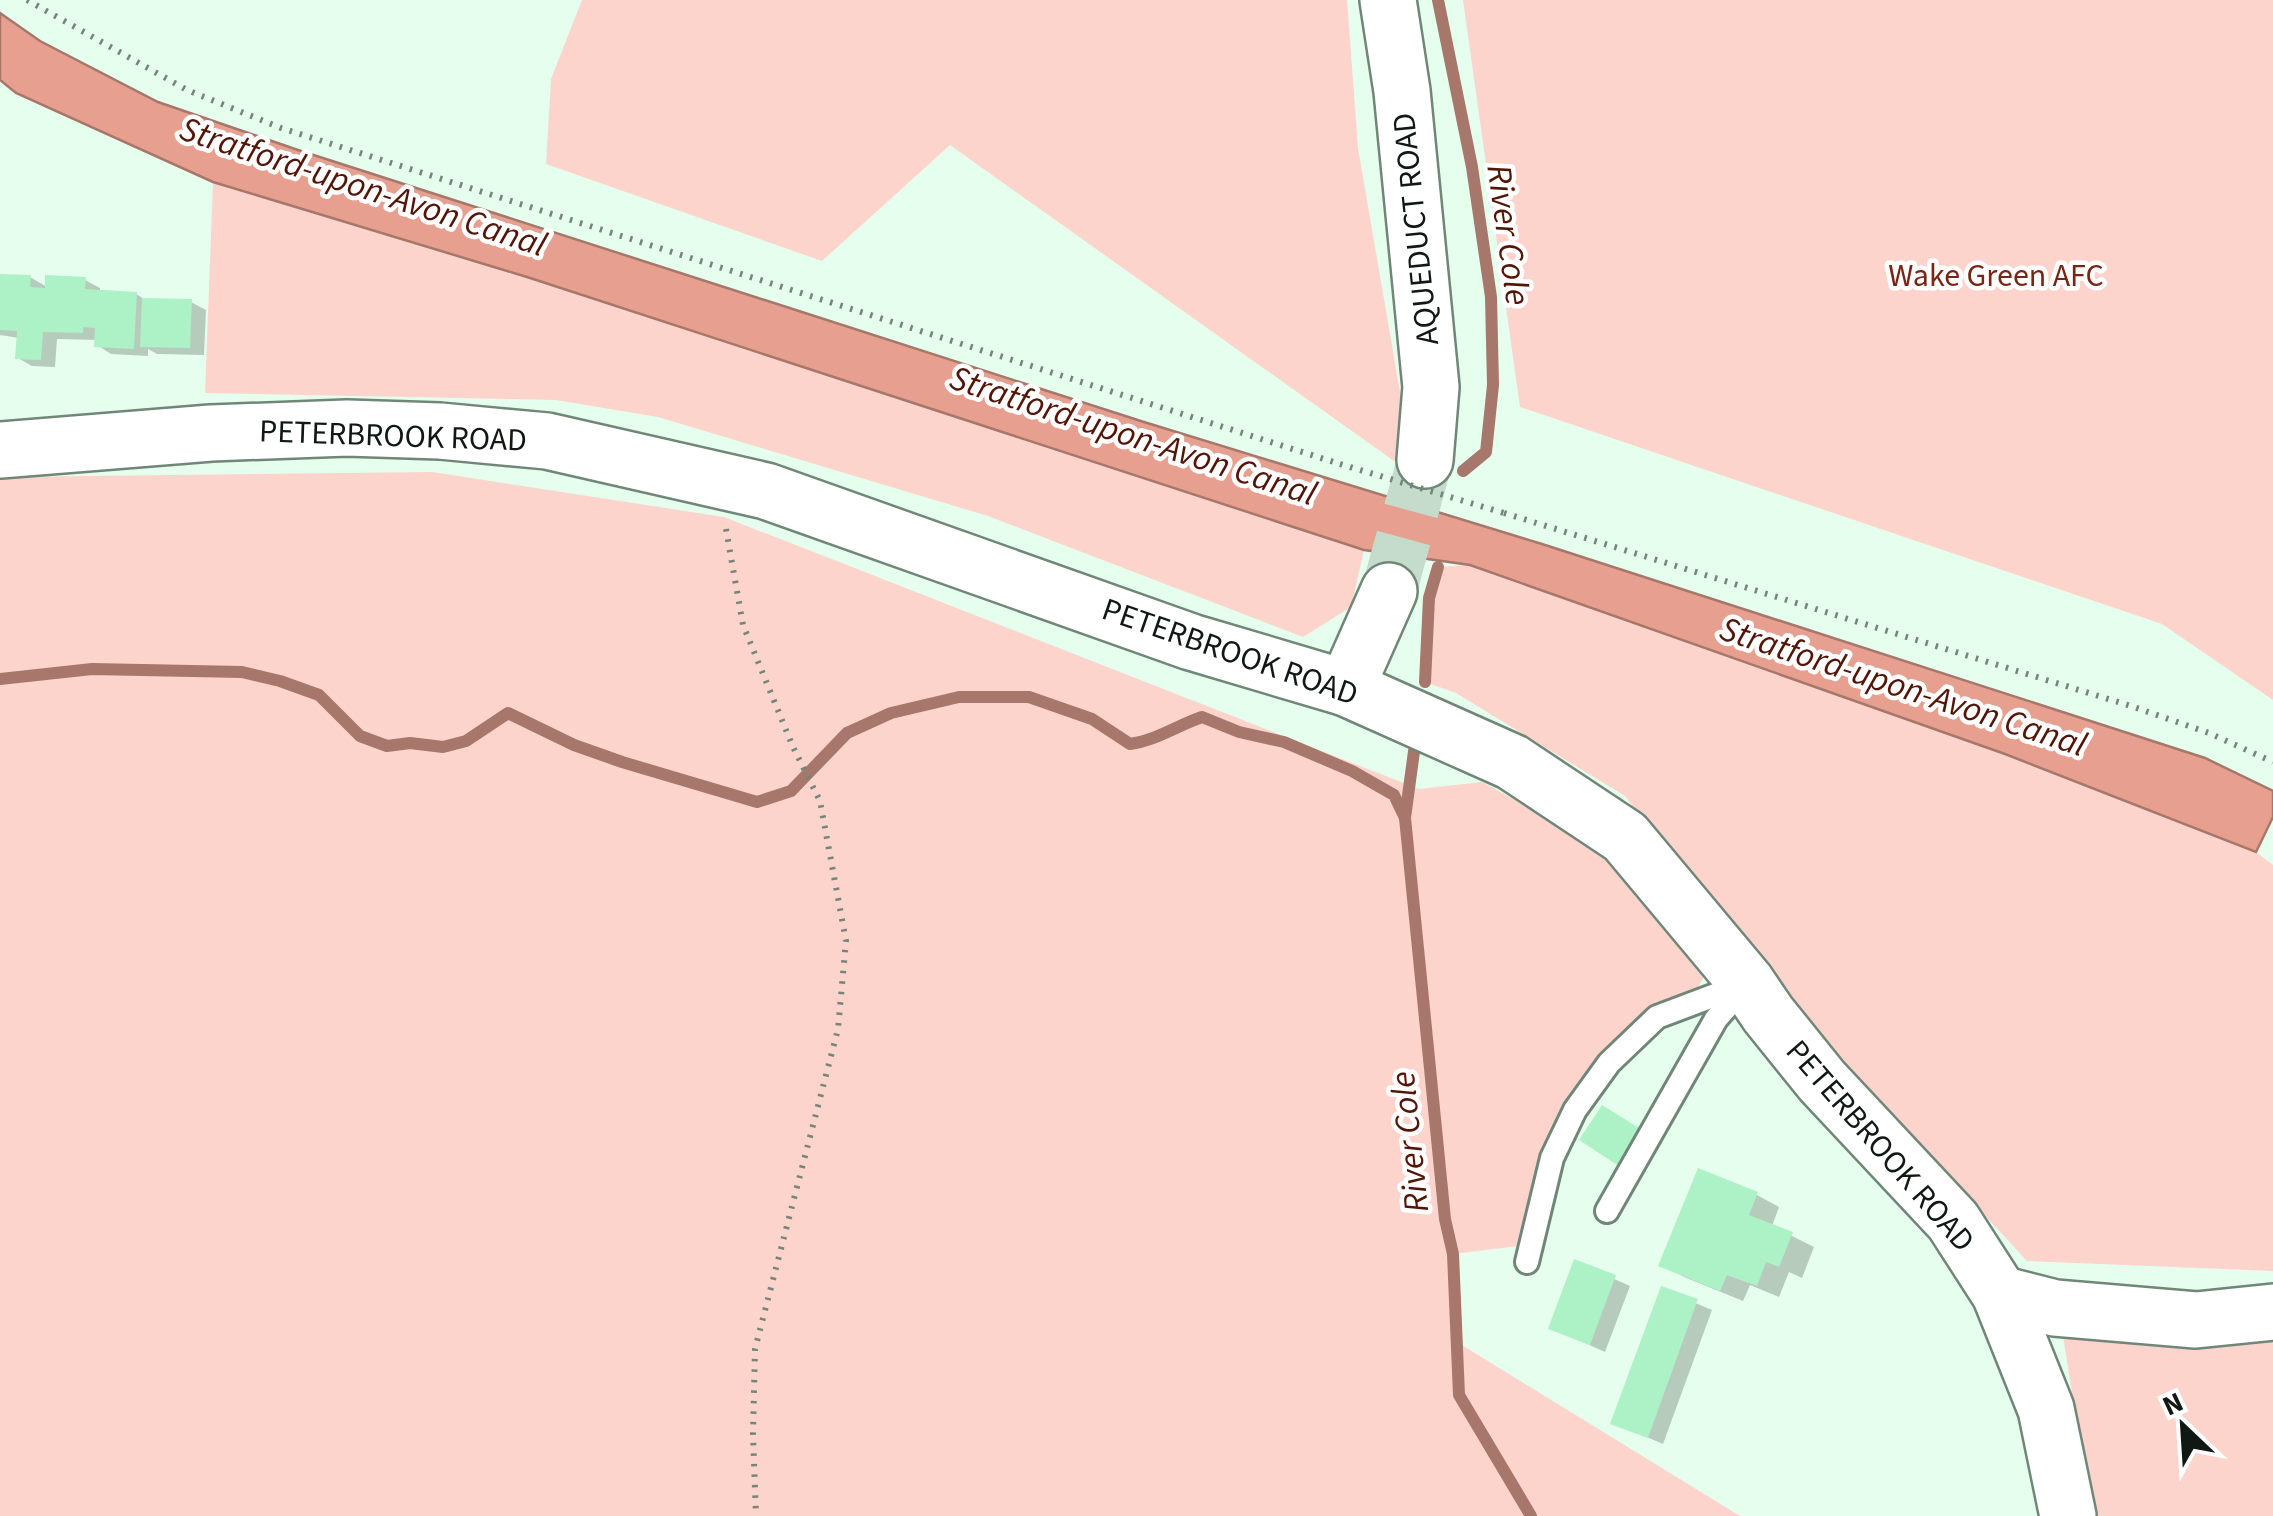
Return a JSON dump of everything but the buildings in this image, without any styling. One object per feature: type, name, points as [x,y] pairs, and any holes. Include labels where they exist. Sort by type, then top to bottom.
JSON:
[{"type":"street","name":"AQUEDUCT ROAD","points":[[1388,0],[1402,91],[1432,387],[1425,460]]},
{"type":"street","name":"PETERBROOK ROAD","points":[[0,450],[212,432],[347,428],[440,430],[548,441],[766,491],[1191,642],[1346,688],[1512,762],[1625,837],[1747,983],[1822,1081],[1953,1221],[2000,1294],[2046,1409],[2068,1516]]},
{"type":"street","points":[[1346,688],[1389,590]]},
{"type":"street","points":[[2000,1294],[2056,1308],[2196,1320],[2273,1312]]},
{"type":"lane","points":[[1607,1211],[1716,1019],[1747,983]]},
{"type":"lane","points":[[1528,1262],[1552,1158],[1575,1110],[1609,1063],[1657,1017],[1747,983]]},
{"type":"path","points":[[27,0],[186,90],[281,128],[1340,464],[2131,706],[2273,762]]},
{"type":"path","points":[[727,483],[724,517],[743,624],[820,801],[846,941],[838,1030],[755,1349],[756,1516]]},
{"type":"green space","points":[[582,0],[1347,0],[1358,148],[1411,456],[1394,461],[950,145],[822,261],[546,164],[551,79]]},
{"type":"green space","name":"Wake Green AFC","points":[[1463,0],[2273,0],[2273,700],[2162,624],[1520,407]]},
{"type":"green space","points":[[213,182],[527,277],[1364,550],[1351,607],[1303,637],[988,516],[658,417],[556,400],[205,393]]},
{"type":"green space","points":[[432,472],[724,517],[1419,789],[1482,782],[1563,826],[1630,877],[1704,976],[1686,1010],[1600,1082],[1557,1160],[1535,1244],[1453,1254],[1457,1342],[1740,1516],[0,1516],[0,477]]},
{"type":"green space","points":[[1470,565],[2005,754],[2256,852],[2273,865],[2273,1271],[2027,1261],[1775,989],[1625,796],[1456,693],[1425,682],[1429,598],[1438,567]]},
{"type":"green space","points":[[2273,1333],[2273,1516],[2087,1516],[2085,1474],[2063,1336]]},
{"type":"water","name":"Stratford-upon-Avon Canal","points":[[0,13],[40,41],[158,102],[298,150],[2205,758],[2273,791],[2273,817],[2256,852],[2005,754],[1470,565],[1364,550],[527,277],[213,182],[16,93],[0,80]]},
{"type":"waterway","name":"River Cole","points":[[1438,0],[1472,167],[1491,297],[1493,385],[1486,452],[1463,471]]},
{"type":"waterway","name":"River Cole","points":[[1425,682],[1429,598],[1438,567]]},
{"type":"waterway","points":[[0,679],[92,669],[242,672],[319,695],[360,736],[387,746],[410,743],[443,747],[466,741],[508,713],[574,745],[757,802],[791,791],[847,733],[891,713],[959,697],[1029,697],[1092,719],[1130,744],[1202,717],[1239,732],[1284,742],[1352,771],[1394,795],[1405,818]]},
{"type":"waterway","name":"River Cole","points":[[1415,744],[1405,818],[1445,1219],[1453,1254],[1459,1395],[1531,1516]]},
{"type":"tunnel","points":[[1389,591],[1425,460]]}]
